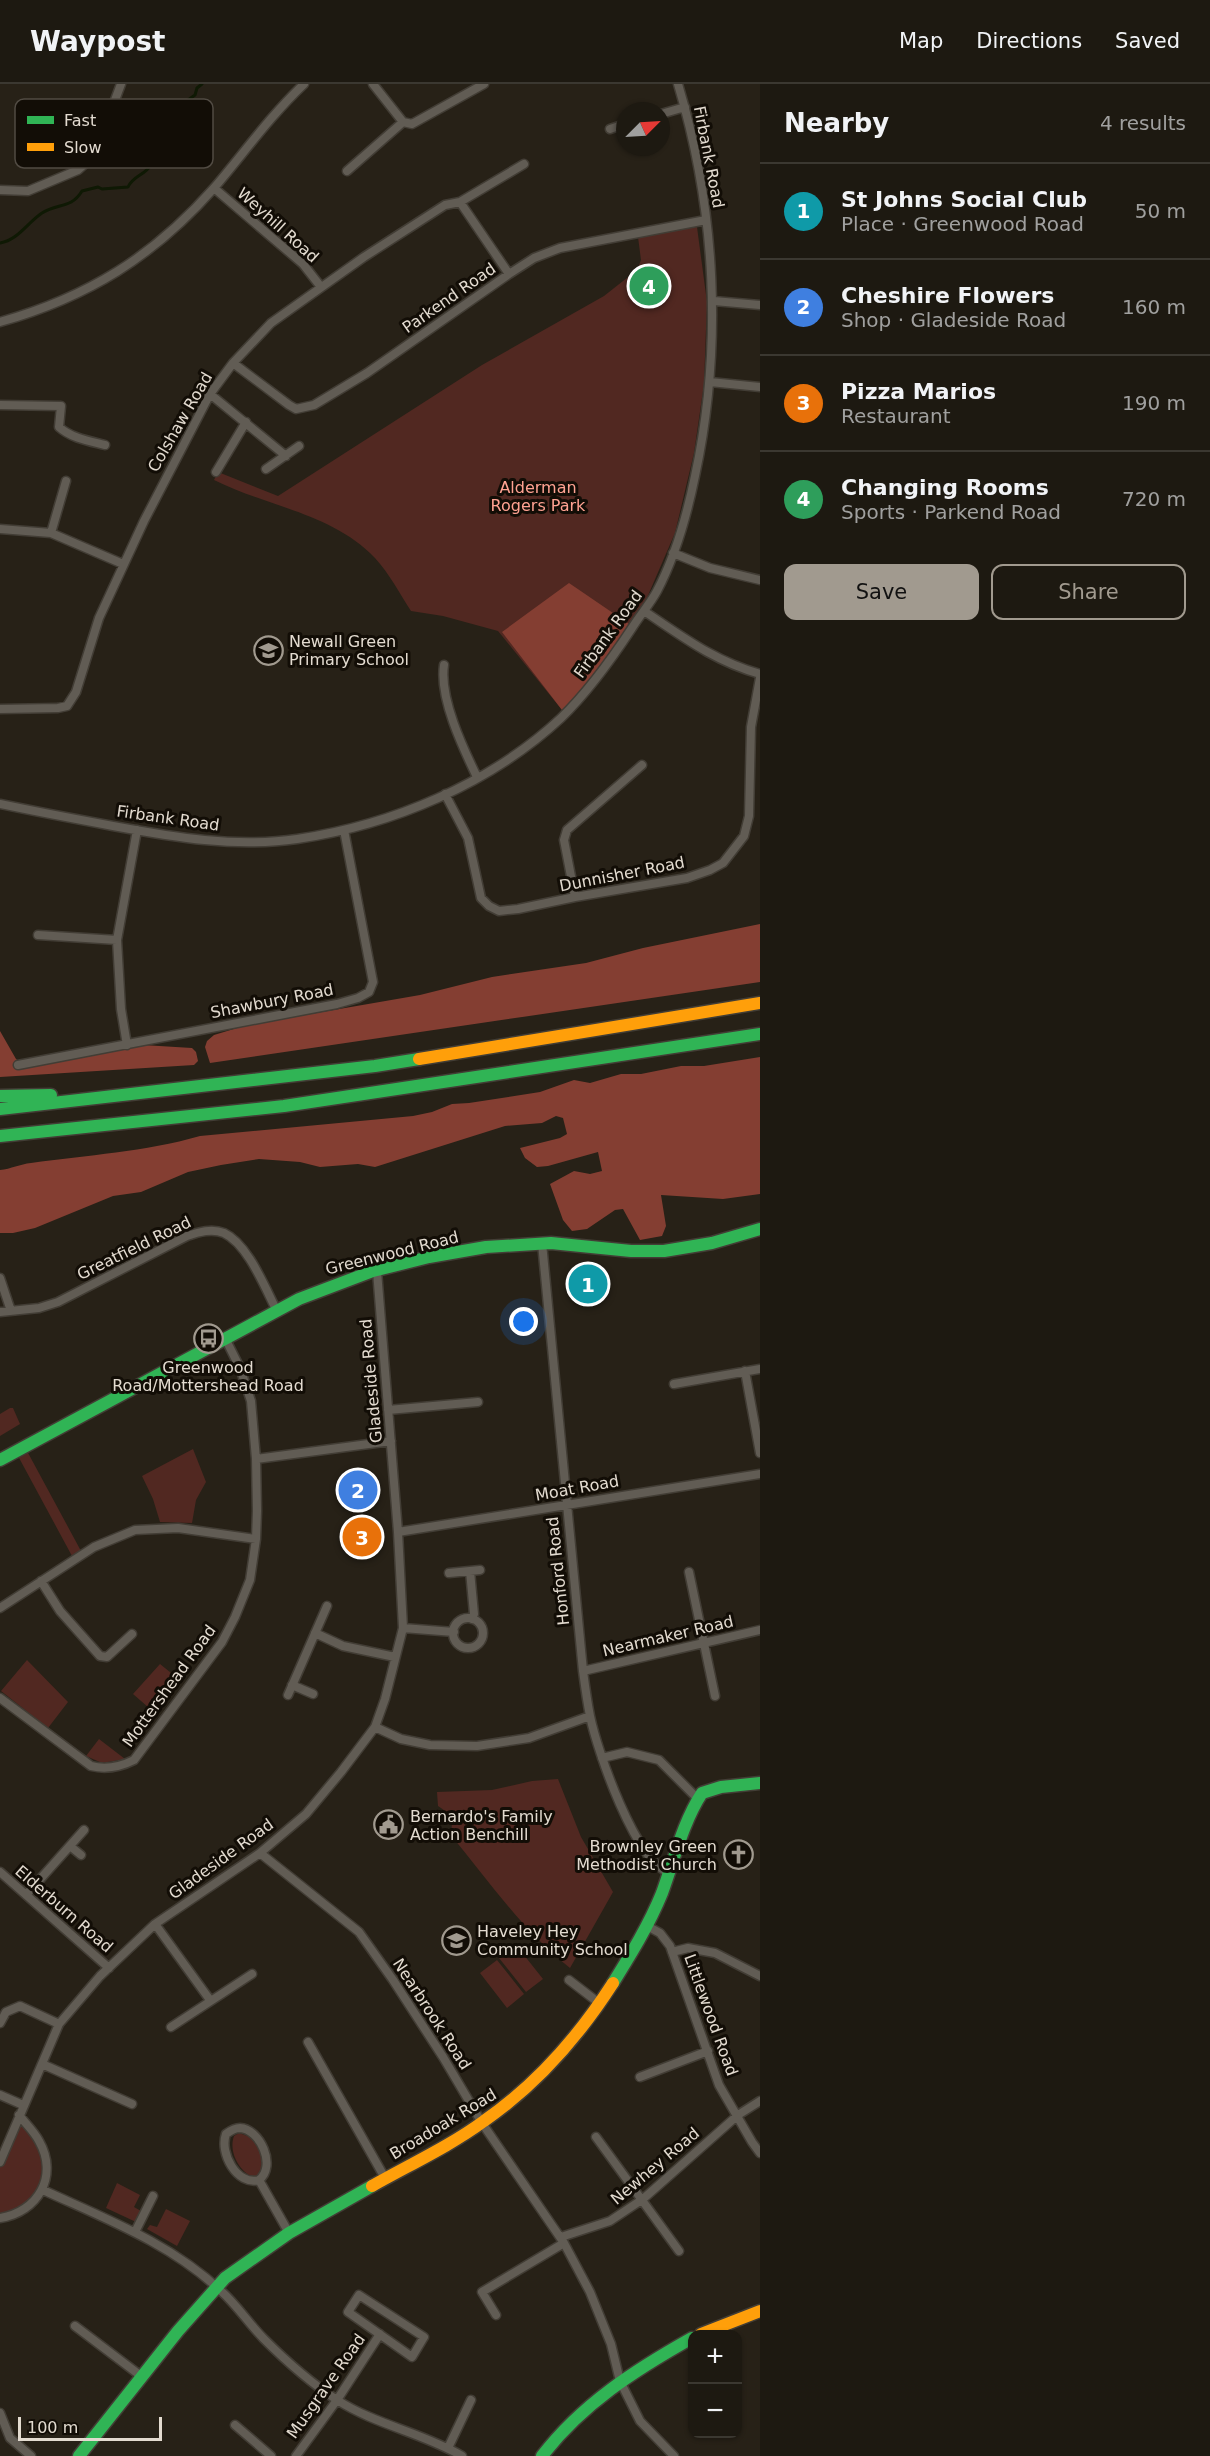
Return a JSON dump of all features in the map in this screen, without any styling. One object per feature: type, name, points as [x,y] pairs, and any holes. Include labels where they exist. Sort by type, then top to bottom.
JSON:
[{"type":"main road","points":[[0,1109],[375,1066],[760,1003]]},
{"type":"main road","points":[[0,1145],[150,1122],[377,1093],[651,1047],[760,1034]]},
{"type":"main road","points":[[0,1096],[146,1094]]},
{"type":"main road","points":[[0,1136],[150,1122]]},
{"type":"main road","name":"Greenwood Road","points":[[0,1460],[322,1288],[377,1271],[461,1251],[502,1245],[543,1243],[632,1251],[691,1249],[760,1229]]},
{"type":"main road","points":[[697,1798],[708,1790],[760,1783]]},
{"type":"main road","name":"Broadoak Road","points":[[79,2456],[141,2376],[225,2278],[289,2233],[482,2123],[500,2111],[541,2074],[599,2003],[647,1926],[670,1873],[697,1798]]},
{"type":"main road","points":[[711,2330],[760,2311]]},
{"type":"main road","points":[[542,2456],[558,2433],[620,2381],[688,2341]]},
{"type":"street","points":[[115,99],[121,84]]},
{"type":"street","points":[[0,322],[68,300],[141,257],[177,226],[214,188],[256,134],[304,84]]},
{"type":"street","points":[[373,84],[403,122],[412,124],[484,84]]},
{"type":"street","name":"Firbank Road","points":[[0,804],[137,830],[216,841],[264,842],[344,830],[396,815],[445,794],[525,747],[560,718],[611,661],[657,591],[673,554],[701,447],[710,382],[714,301],[699,165],[678,84]]},
{"type":"street","points":[[670,111],[685,107]]},
{"type":"street","points":[[347,171],[403,122]]},
{"type":"street","points":[[610,129],[616,127]]},
{"type":"street","name":"Colshaw Road","points":[[0,709],[58,708],[67,705],[76,692],[99,618],[172,464],[210,394],[233,363],[271,323],[445,205],[460,202],[524,164]]},
{"type":"street","points":[[0,190],[28,191],[80,168]]},
{"type":"street","name":"Weyhill Road","points":[[214,188],[303,264],[321,287]]},
{"type":"street","points":[[460,202],[509,274]]},
{"type":"street","name":"Parkend Road","points":[[233,363],[288,405],[296,409],[303,409],[314,405],[367,373],[534,258],[560,248],[706,220]]},
{"type":"street","points":[[714,301],[760,304]]},
{"type":"street","points":[[710,382],[760,387]]},
{"type":"street","points":[[210,394],[286,456]]},
{"type":"street","points":[[0,405],[61,406],[59,427],[81,439],[105,445]]},
{"type":"street","points":[[216,472],[246,422]]},
{"type":"street","points":[[266,469],[299,446]]},
{"type":"street","points":[[51,533],[66,481]]},
{"type":"street","points":[[0,529],[51,533],[123,564]]},
{"type":"street","points":[[673,554],[710,568],[760,580]]},
{"type":"street","points":[[644,611],[710,656],[760,676]]},
{"type":"street","points":[[444,665],[442,677],[458,738],[477,777]]},
{"type":"street","name":"Dunnisher Road","points":[[445,794],[468,838],[481,898],[489,906],[499,911],[687,878],[723,863],[744,836],[749,816],[751,727],[760,676]]},
{"type":"street","points":[[575,897],[564,840],[567,830],[642,765]]},
{"type":"street","points":[[127,1045],[121,1009],[117,940],[137,830]]},
{"type":"street","name":"Shawbury Road","points":[[18,1065],[338,1004],[369,992],[372,982],[344,830]]},
{"type":"street","points":[[38,935],[117,940]]},
{"type":"street","name":"Greatfield Road","points":[[0,1312],[58,1302],[187,1236],[202,1231],[224,1233],[244,1251],[277,1311]]},
{"type":"street","name":"Honford Road","points":[[543,1243],[583,1671],[590,1716],[602,1758],[627,1821],[652,1862],[663,1871],[670,1873]]},
{"type":"street","name":"Gladeside Road","points":[[0,2162],[59,2024],[109,1968],[155,1924],[260,1853],[306,1814],[375,1727],[385,1700],[403,1628],[398,1532],[377,1271]]},
{"type":"street","points":[[0,1278],[11,1311]]},
{"type":"street","name":"Mottershead Road","points":[[0,1698],[91,1766],[103,1769],[115,1768],[134,1760],[222,1642],[250,1580],[256,1539],[256,1459],[251,1401],[240,1368],[225,1338]]},
{"type":"street","points":[[674,1384],[760,1370]]},
{"type":"street","points":[[745,1371],[760,1453]]},
{"type":"street","points":[[388,1410],[478,1402]]},
{"type":"street","points":[[256,1459],[391,1441]]},
{"type":"street","name":"Moat Road","points":[[398,1532],[760,1474]]},
{"type":"street","points":[[0,1608],[94,1547],[135,1530],[178,1528],[256,1539]]},
{"type":"street","points":[[449,1573],[480,1570]]},
{"type":"street","points":[[470,1571],[474,1614],[472,1619]]},
{"type":"street","points":[[689,1572],[715,1696]]},
{"type":"street","points":[[41,1581],[60,1611],[100,1656],[107,1657],[132,1634]]},
{"type":"street","points":[[288,1695],[327,1606]]},
{"type":"street","points":[[472,1619],[482,1629],[482,1639],[475,1646],[461,1646],[455,1640],[454,1632],[458,1622],[472,1619]]},
{"type":"street","points":[[403,1628],[454,1632]]},
{"type":"street","name":"Nearmaker Road","points":[[583,1671],[760,1630]]},
{"type":"street","points":[[315,1633],[343,1646],[395,1657]]},
{"type":"street","points":[[292,1685],[313,1694]]},
{"type":"street","points":[[375,1727],[401,1739],[430,1745],[477,1746],[529,1738],[590,1716]]},
{"type":"street","points":[[602,1758],[627,1752],[659,1760],[697,1798]]},
{"type":"street","points":[[26,1895],[84,1830]]},
{"type":"street","points":[[70,1846],[81,1855]]},
{"type":"street","name":"Nearbrook Road","points":[[260,1853],[359,1932],[443,2057],[482,2123],[562,2240],[590,2292],[611,2344],[620,2381],[640,2421],[674,2456]]},
{"type":"street","name":"Elderburn Road","points":[[0,1872],[109,1968]]},
{"type":"street","points":[[155,1924],[210,2000]]},
{"type":"street","name":"Littlewood Road","points":[[647,1926],[666,1939],[719,2085],[760,2152]]},
{"type":"street","points":[[672,1952],[688,1948],[715,1953],[760,1976]]},
{"type":"street","points":[[171,2027],[252,1974]]},
{"type":"street","points":[[569,1980],[599,2003]]},
{"type":"street","points":[[0,2024],[6,2012],[20,2007],[59,2024]]},
{"type":"street","points":[[308,2042],[386,2178]]},
{"type":"street","points":[[640,2078],[708,2050]]},
{"type":"street","points":[[42,2064],[132,2104]]},
{"type":"street","points":[[0,2095],[23,2105]]},
{"type":"street","name":"Newhey Road","points":[[496,2315],[482,2292],[562,2240],[610,2221],[643,2199],[738,2115],[760,2101]]},
{"type":"street","points":[[0,2218],[17,2214],[44,2190],[47,2169],[40,2141],[19,2115]]},
{"type":"street","points":[[236,2128],[252,2133],[267,2157],[267,2172],[259,2180],[252,2182],[240,2176],[225,2152],[226,2134],[236,2128]]},
{"type":"street","points":[[596,2137],[679,2251]]},
{"type":"street","points":[[259,2180],[289,2233]]},
{"type":"street","points":[[44,2190],[135,2232],[172,2252],[216,2287],[263,2339],[337,2400],[368,2416],[448,2448],[462,2456]]},
{"type":"street","points":[[135,2232],[153,2196]]},
{"type":"street","points":[[359,2295],[424,2337],[412,2357],[381,2334],[348,2312],[359,2295]]},
{"type":"street","points":[[75,2326],[141,2376]]},
{"type":"street","name":"Musgrave Road","points":[[296,2456],[381,2334]]},
{"type":"street","points":[[448,2448],[471,2400]]},
{"type":"street","points":[[0,2413],[10,2438],[31,2456]]},
{"type":"street","points":[[235,2425],[271,2456]]},
{"type":"green space","name":"Alderman Rogers Park","points":[[697,227],[707,302],[704,384],[694,453],[675,533],[643,607],[598,673],[562,710],[498,631],[443,616],[411,611],[380,564],[358,543],[299,512],[214,480],[218,472],[278,496],[482,365],[604,296],[637,270],[641,260],[638,237]]},
{"type":"green space","points":[[13,1408],[20,1424],[0,1436],[0,1414]]},
{"type":"green space","points":[[193,1449],[206,1482],[196,1500],[192,1523],[160,1522],[153,1499],[142,1476]]},
{"type":"green space","points":[[27,1451],[81,1551],[72,1556],[18,1456]]},
{"type":"green space","points":[[27,1660],[68,1702],[48,1728],[1,1691]]},
{"type":"green space","points":[[160,1664],[181,1681],[156,1714],[133,1694]]},
{"type":"green space","points":[[99,1739],[125,1759],[102,1763],[86,1756]]},
{"type":"green space","points":[[558,1779],[581,1837],[613,1892],[570,1968],[521,1921],[450,1834],[451,1821],[438,1806],[437,1792],[492,1790],[532,1781]]},
{"type":"green space","points":[[516,1945],[543,1979],[526,1992],[499,1958]]},
{"type":"green space","points":[[497,1960],[524,1994],[507,2008],[480,1973]]},
{"type":"green space","points":[[19,2115],[40,2141],[47,2169],[32,2202],[0,2218],[0,2162]]},
{"type":"green space","points":[[239,2133],[253,2138],[265,2163],[264,2171],[256,2178],[240,2167],[234,2155],[234,2136]]},
{"type":"green space","points":[[117,2183],[140,2195],[134,2207],[141,2211],[136,2222],[106,2208]]},
{"type":"green space","points":[[166,2209],[190,2221],[177,2246],[147,2229],[150,2225],[157,2227]]},
{"type":"shaded area","points":[[569,583],[632,626],[598,673],[562,710],[502,632]]},
{"type":"shaded area","points":[[760,924],[760,982],[210,1063],[205,1047],[207,1041],[214,1035],[247,1025],[420,995],[492,977],[586,963],[643,948]]},
{"type":"shaded area","points":[[0,1031],[16,1059],[26,1066],[143,1045],[192,1048],[196,1052],[198,1061],[194,1065],[0,1077]]},
{"type":"shaded area","points":[[760,1057],[760,1194],[723,1199],[661,1195],[666,1226],[662,1236],[640,1240],[623,1209],[615,1210],[587,1229],[572,1231],[563,1220],[550,1184],[574,1171],[590,1174],[602,1171],[598,1152],[537,1167],[525,1158],[520,1148],[560,1138],[567,1134],[563,1118],[556,1116],[542,1123],[505,1126],[375,1167],[358,1164],[320,1167],[300,1162],[259,1159],[221,1165],[188,1172],[141,1192],[113,1196],[35,1228],[13,1233],[0,1233],[0,1170],[23,1164],[137,1149],[200,1136],[413,1116],[452,1104],[540,1092],[574,1080],[590,1083],[621,1074],[641,1074],[681,1066],[704,1066]]},
{"type":"waterway","points":[[190,99],[202,84]]},
{"type":"waterway","points":[[0,243],[17,235],[42,213],[73,201],[82,191],[98,187],[102,189],[128,187],[148,168]]},
{"type":"traffic: fast","points":[[0,1136],[284,1106],[760,1034]]},
{"type":"traffic: fast","points":[[0,1109],[419,1059]]},
{"type":"traffic: fast","points":[[0,1096],[51,1095]]},
{"type":"traffic: fast","points":[[0,1460],[299,1299],[373,1271],[429,1257],[486,1247],[551,1243],[631,1251],[664,1251],[712,1243],[760,1229]]},
{"type":"traffic: fast","points":[[613,1983],[657,1905],[684,1829],[702,1793],[721,1787],[760,1783]]},
{"type":"traffic: fast","points":[[79,2456],[178,2331],[225,2278],[289,2233],[372,2186]]},
{"type":"traffic: fast","points":[[542,2456],[574,2420],[592,2404],[630,2376],[688,2340]]},
{"type":"traffic: slow","points":[[419,1059],[760,1003]]},
{"type":"traffic: slow","points":[[372,2186],[457,2139],[521,2092],[571,2040],[613,1983]]},
{"type":"traffic: slow","points":[[711,2330],[760,2311]]},
{"type":"place","name":"Changing Rooms","points":[[649,286]]},
{"type":"place","name":"Newall Green Primary School","points":[[268,650]]},
{"type":"place","name":"St Johns Social Club","points":[[588,1284]]},
{"type":"place","name":"Greenwood Road/Mottershead Road","points":[[208,1339]]},
{"type":"place","name":"Cheshire Flowers","points":[[358,1490]]},
{"type":"place","name":"Pizza Marios","points":[[362,1537]]},
{"type":"place","name":"Bernardo's Family Action Benchill","points":[[389,1825]]},
{"type":"place","name":"Brownley Green Methodist Church","points":[[738,1855]]},
{"type":"place","name":"Haveley Hey Community School","points":[[456,1940]]}]
